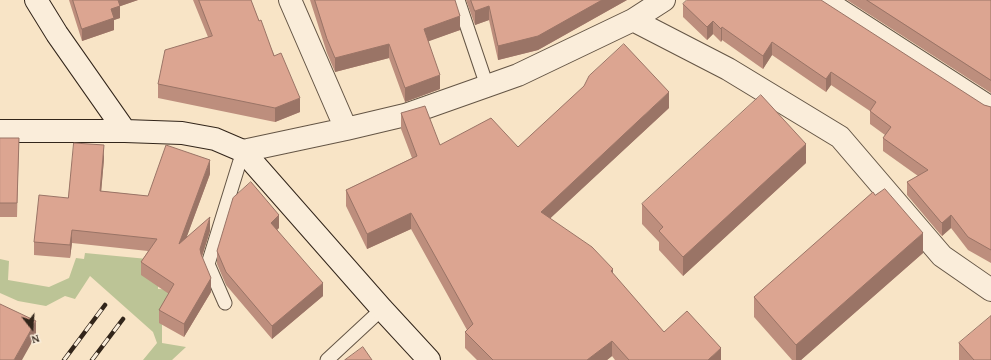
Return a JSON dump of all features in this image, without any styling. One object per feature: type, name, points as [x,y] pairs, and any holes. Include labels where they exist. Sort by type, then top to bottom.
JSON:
[{"type":"street","points":[[36,0],[56,34],[125,131]]},
{"type":"street","points":[[290,0],[346,129]]},
{"type":"street","points":[[243,151],[405,115],[518,75],[633,20],[664,0]]},
{"type":"street","points":[[824,0],[991,108]]},
{"type":"street","points":[[633,20],[728,69],[840,137],[942,256],[991,290]]},
{"type":"street","points":[[0,131],[125,131],[182,133],[215,139],[243,151],[382,309],[430,360]]},
{"type":"lane","points":[[458,0],[487,86]]},
{"type":"lane","points":[[225,303],[208,264],[243,151]]},
{"type":"lane","points":[[326,360],[382,309]]},
{"type":"green space","points":[[85,253],[158,260],[158,289],[184,290],[162,325],[162,343],[186,347],[172,360],[143,360],[157,343],[153,332],[90,276],[75,299],[65,296],[46,306],[18,301],[0,293],[0,259],[9,261],[8,280],[49,287],[69,278],[76,258],[84,259]]},
{"type":"building","points":[[73,0],[118,0],[120,6],[111,9],[114,18],[82,29]]},
{"type":"building","points":[[199,0],[251,0],[259,21],[261,20],[274,56],[281,53],[300,98],[275,108],[158,84],[165,50],[212,36]]},
{"type":"building","points":[[315,0],[455,0],[460,16],[424,29],[440,75],[405,88],[389,44],[335,58],[327,39]]},
{"type":"building","points":[[471,0],[602,0],[538,36],[498,46],[489,6],[475,11]]},
{"type":"building","points":[[687,0],[821,0],[984,105],[991,107],[991,250],[968,237],[951,215],[942,223],[907,182],[928,170],[883,138],[891,127],[870,111],[876,102],[831,72],[826,79],[772,42],[763,56],[722,27],[721,29],[713,21],[707,27],[683,4]]},
{"type":"building","points":[[867,0],[991,0],[991,80]]},
{"type":"building","points":[[624,44],[669,92],[541,212],[592,247],[613,269],[611,271],[664,332],[687,311],[721,348],[708,360],[629,360],[612,341],[587,360],[493,360],[465,332],[473,324],[411,213],[367,234],[346,190],[417,156],[401,113],[425,106],[440,145],[491,118],[518,147],[584,86],[589,76]]},
{"type":"building","points":[[761,95],[806,144],[683,257],[659,231],[663,227],[642,204]]},
{"type":"building","points":[[0,138],[19,138],[17,203],[0,203]]},
{"type":"building","points":[[74,143],[104,145],[100,191],[148,196],[166,145],[210,160],[179,244],[210,217],[200,249],[211,278],[184,324],[159,310],[174,284],[141,262],[157,239],[72,230],[70,245],[34,242],[39,195],[68,198]]},
{"type":"building","points":[[251,182],[279,215],[271,223],[323,283],[272,326],[226,272],[217,251],[233,198]]},
{"type":"building","points":[[885,189],[923,233],[796,345],[754,297],[873,192],[875,195]]},
{"type":"building","points":[[0,304],[36,321],[14,360],[0,360]]},
{"type":"building","points":[[991,316],[991,360],[974,360],[959,343]]},
{"type":"building","points":[[363,347],[372,360],[345,360]]},
{"type":"railway","points":[[64,360],[105,305]]},
{"type":"railway","points":[[92,360],[123,319]]}]
